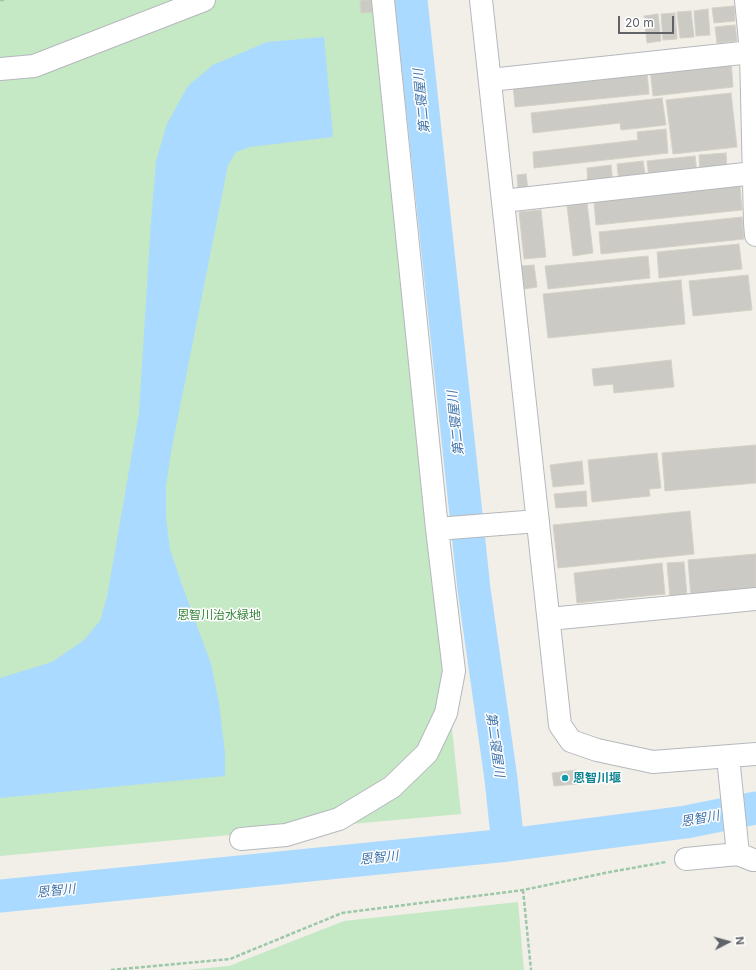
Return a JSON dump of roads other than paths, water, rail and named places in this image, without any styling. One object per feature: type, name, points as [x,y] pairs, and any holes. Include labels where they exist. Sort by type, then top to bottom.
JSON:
[{"type":"street","points":[[0,69],[34,66],[204,0]]},
{"type":"street","points":[[241,839],[286,835],[339,819],[392,787],[427,753],[446,713],[454,671],[437,529],[383,0]]},
{"type":"street","points":[[481,0],[560,725],[571,741],[597,750],[653,762],[756,754]]},
{"type":"street","points":[[746,0],[751,52],[756,236]]},
{"type":"street","points":[[490,80],[751,52]]},
{"type":"street","points":[[503,201],[754,160]]},
{"type":"street","points":[[437,529],[538,521]]},
{"type":"street","points":[[549,619],[756,599]]},
{"type":"street","points":[[686,859],[747,857],[728,756]]},
{"type":"water","points":[[324,37],[333,137],[250,147],[236,152],[228,165],[171,452],[166,486],[166,518],[170,549],[211,664],[219,703],[225,753],[225,776],[0,798],[0,678],[52,662],[84,640],[100,621],[107,597],[139,413],[156,161],[167,124],[188,86],[213,65],[267,42]]},
{"type":"waterway","name":"第二寝屋川","points":[[411,0],[474,589],[501,779],[508,845]]},
{"type":"waterway","name":"恩智川","points":[[0,896],[508,845],[686,822],[756,808]]},
{"type":"place","name":"恩智川堰","points":[[565,778]]},
{"type":"park label","name":"恩智川治水緑地","points":[[219,615]]}]
